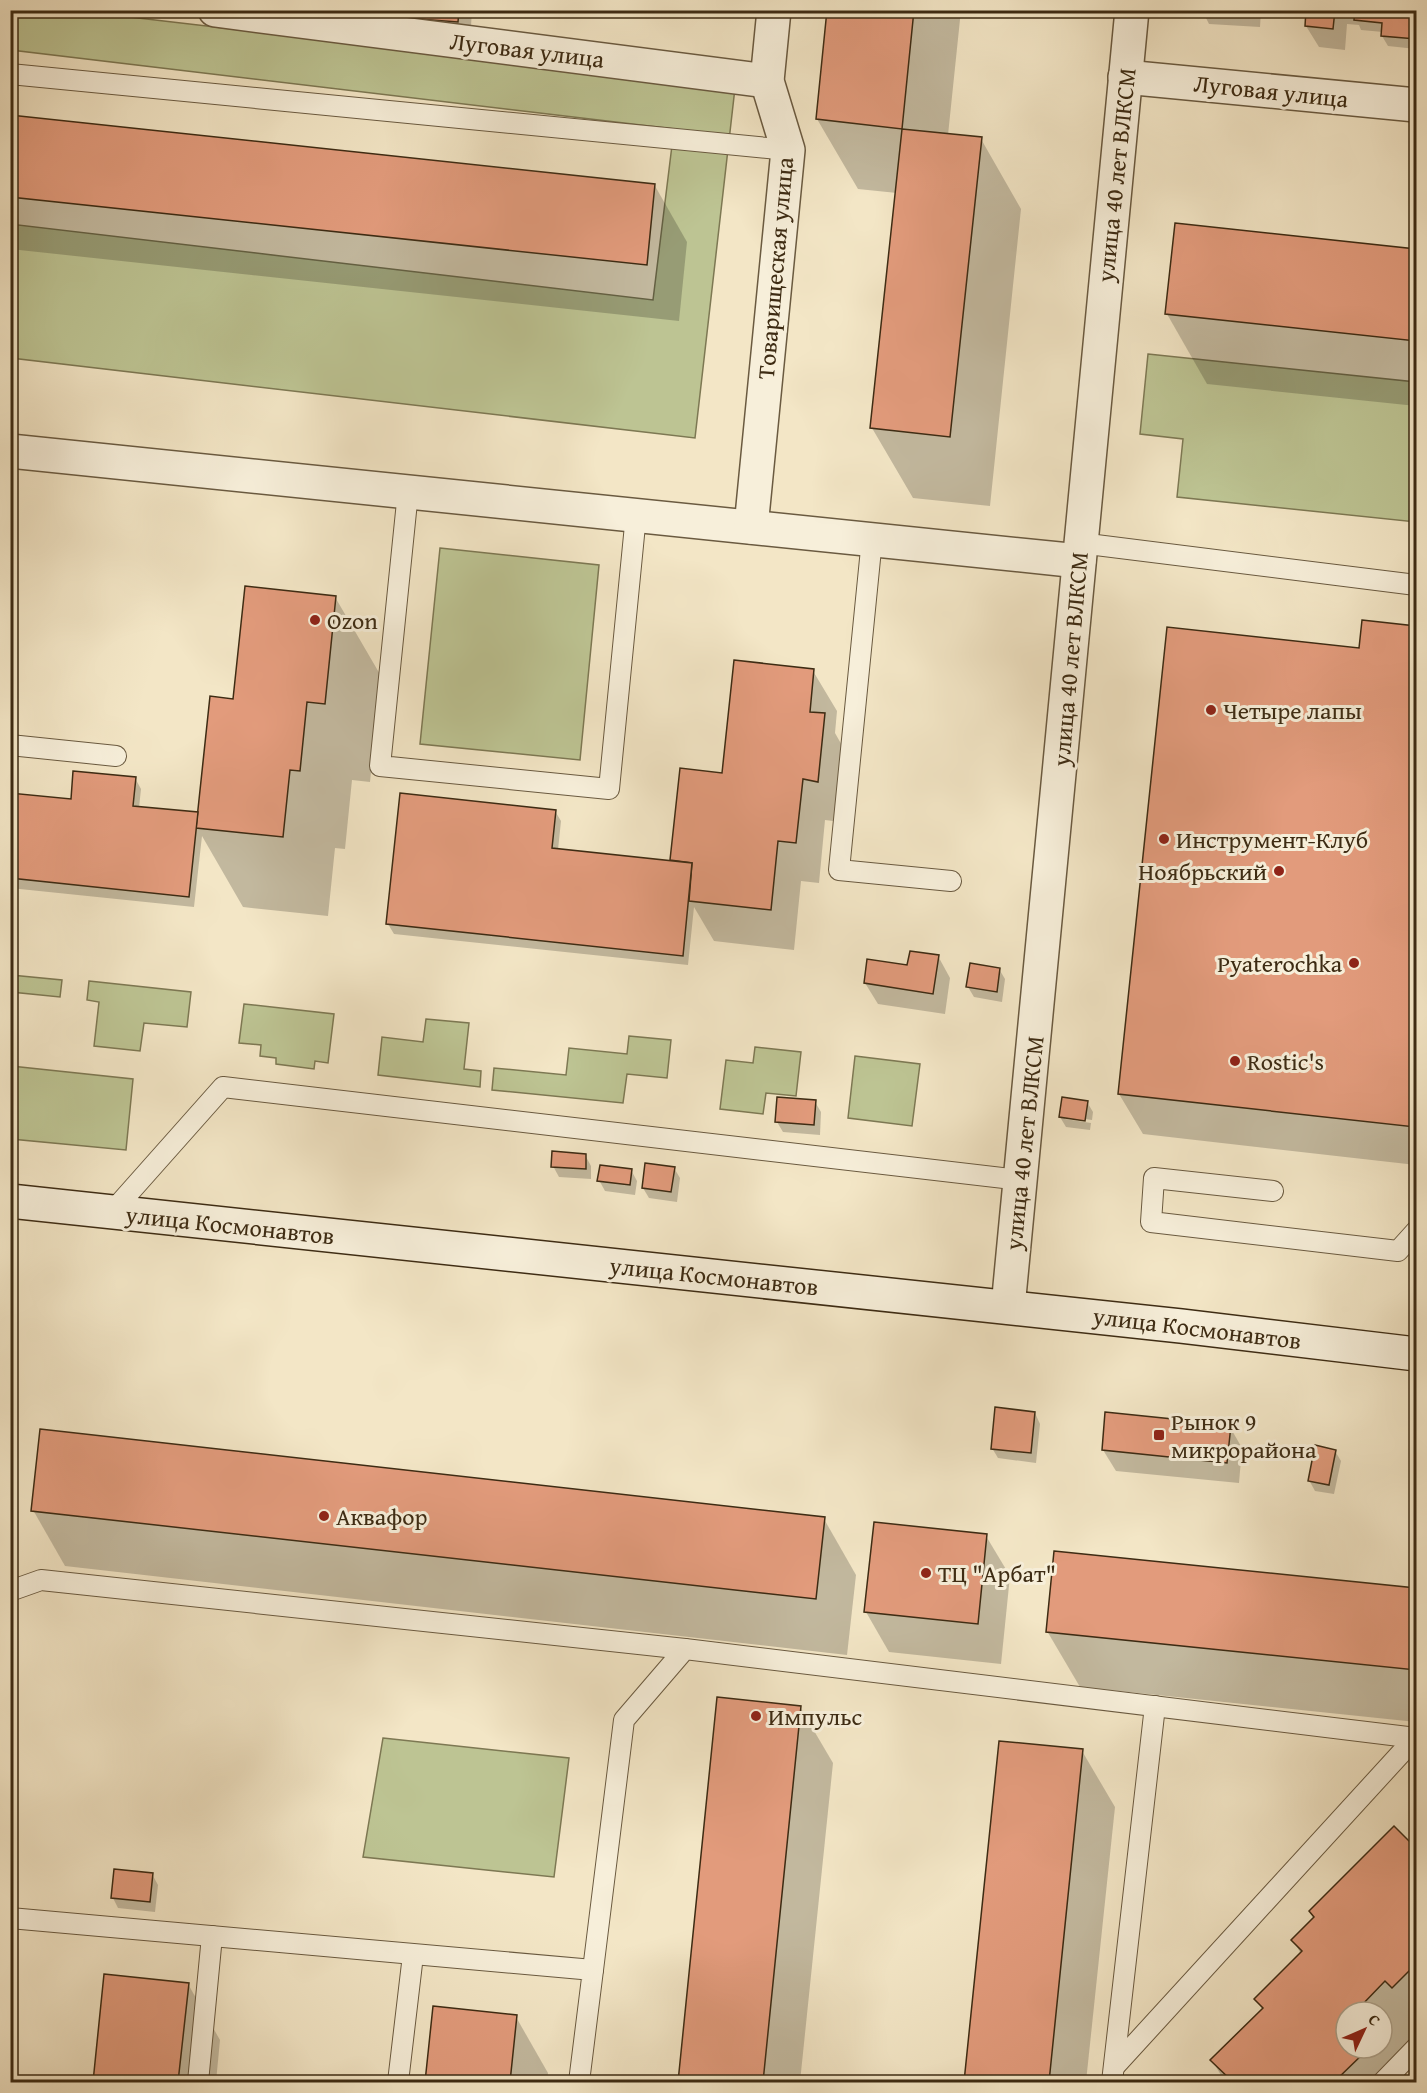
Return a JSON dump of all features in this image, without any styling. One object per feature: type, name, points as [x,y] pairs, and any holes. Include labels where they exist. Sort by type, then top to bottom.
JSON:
[{"type":"street","name":"Луговая улица","points":[[214,10],[327,18],[767,81]]},
{"type":"street","name":"Товарищеская улица","points":[[752,527],[788,150],[767,81],[774,10]]},
{"type":"street","name":"улица 40 лет ВЛКСМ","points":[[1008,1307],[1132,10]]},
{"type":"street","name":"Луговая улица","points":[[1125,77],[1416,105]]},
{"type":"street","points":[[10,451],[872,539],[1080,552]]},
{"type":"street","name":"улица Космонавтов","points":[[10,1201],[1192,1327],[1416,1354]]},
{"type":"lane","points":[[10,74],[788,150]]},
{"type":"lane","points":[[408,492],[380,766],[609,789],[636,515]]},
{"type":"lane","points":[[872,539],[839,870],[951,881]]},
{"type":"lane","points":[[1080,552],[1416,585]]},
{"type":"lane","points":[[10,745],[116,756]]},
{"type":"lane","points":[[112,1212],[223,1087],[1020,1180]]},
{"type":"lane","points":[[1273,1191],[1154,1178],[1151,1222],[1398,1251],[1416,1231]]},
{"type":"lane","points":[[10,1592],[40,1580],[685,1649],[1416,1738]]},
{"type":"lane","points":[[579,2082],[624,1720],[685,1649]]},
{"type":"lane","points":[[1113,2075],[1155,1707]]},
{"type":"lane","points":[[1113,2075],[1416,1738]]},
{"type":"lane","points":[[10,1918],[592,1971]]},
{"type":"lane","points":[[198,2082],[212,1936]]},
{"type":"lane","points":[[398,2082],[413,1955]]},
{"type":"lane","points":[[1383,2082],[1416,2048]]},
{"type":"green space","points":[[11,11],[78,11],[735,88],[695,438],[11,358],[10,224],[653,300],[674,129],[11,50]]},
{"type":"green space","points":[[1148,354],[1416,382],[1416,522],[1177,497],[1183,439],[1140,434]]},
{"type":"green space","points":[[440,548],[599,565],[580,760],[420,744]]},
{"type":"green space","points":[[11,975],[62,980],[60,997],[11,992]]},
{"type":"green space","points":[[89,981],[191,992],[187,1027],[144,1023],[140,1051],[94,1046],[99,1002],[87,1000]]},
{"type":"green space","points":[[244,1004],[334,1014],[328,1063],[315,1061],[314,1069],[276,1064],[276,1058],[260,1056],[261,1045],[239,1043]]},
{"type":"green space","points":[[426,1019],[469,1023],[464,1069],[481,1071],[480,1087],[378,1075],[382,1037],[423,1042]]},
{"type":"green space","points":[[629,1036],[671,1040],[667,1078],[627,1074],[623,1103],[492,1090],[494,1068],[566,1075],[569,1048],[627,1054]]},
{"type":"green space","points":[[755,1047],[801,1052],[796,1096],[766,1093],[763,1114],[720,1109],[726,1060],[753,1063]]},
{"type":"green space","points":[[855,1056],[920,1064],[912,1126],[848,1118]]},
{"type":"green space","points":[[11,1066],[133,1079],[126,1150],[11,1139]]},
{"type":"green space","points":[[383,1738],[569,1758],[554,1877],[363,1857]]},
{"type":"building","points":[[405,10],[459,10],[458,22],[405,18]]},
{"type":"building","points":[[827,10],[914,10],[902,129],[816,119]]},
{"type":"building","points":[[1306,10],[1335,10],[1333,29],[1305,26]]},
{"type":"building","points":[[1355,10],[1416,10],[1416,39],[1381,36],[1382,23],[1354,20]]},
{"type":"building","points":[[10,115],[655,184],[647,265],[10,197]]},
{"type":"building","points":[[902,129],[982,137],[950,437],[870,428]]},
{"type":"building","points":[[1175,223],[1416,249],[1416,341],[1165,314]]},
{"type":"building","points":[[245,586],[336,596],[325,704],[307,702],[300,771],[290,770],[283,837],[196,828],[210,696],[233,699]]},
{"type":"building","name":"Ноябрьский","points":[[1362,620],[1416,626],[1415,1127],[1118,1094],[1167,627],[1359,648]]},
{"type":"building","points":[[734,660],[814,669],[810,712],[825,713],[818,782],[803,779],[796,843],[778,841],[771,910],[689,901],[692,863],[670,860],[680,768],[722,773]]},
{"type":"building","points":[[73,771],[136,777],[133,806],[198,812],[189,897],[10,878],[10,793],[71,799]]},
{"type":"building","points":[[400,793],[556,810],[552,848],[692,863],[683,956],[386,924]]},
{"type":"building","points":[[910,951],[939,955],[933,994],[864,983],[867,959],[907,965]]},
{"type":"building","points":[[970,963],[1000,968],[997,992],[966,987]]},
{"type":"building","points":[[777,1097],[816,1100],[814,1125],[775,1122]]},
{"type":"building","points":[[1062,1097],[1088,1101],[1085,1121],[1059,1117]]},
{"type":"building","points":[[552,1151],[586,1154],[586,1169],[551,1167]]},
{"type":"building","points":[[645,1163],[675,1167],[671,1192],[642,1188]]},
{"type":"building","points":[[600,1165],[632,1169],[630,1185],[597,1181]]},
{"type":"building","points":[[995,1407],[1035,1412],[1031,1453],[991,1449]]},
{"type":"building","points":[[1105,1412],[1231,1425],[1227,1463],[1102,1450]]},
{"type":"building","points":[[40,1429],[825,1517],[816,1599],[31,1511]]},
{"type":"building","points":[[1315,1445],[1336,1450],[1329,1485],[1308,1481]]},
{"type":"building","name":"ТЦ \"Арбат\"","points":[[874,1522],[987,1534],[978,1624],[864,1612]]},
{"type":"building","points":[[1054,1551],[1416,1588],[1416,1670],[1046,1632]]},
{"type":"building","points":[[717,1697],[801,1706],[763,2082],[678,2082]]},
{"type":"building","points":[[999,1741],[1083,1749],[1049,2082],[964,2082]]},
{"type":"building","points":[[1394,1826],[1416,1848],[1416,1964],[1392,1988],[1385,1981],[1367,2000],[1334,2000],[1334,2060],[1357,2060],[1334,2082],[1233,2082],[1210,2060],[1263,2008],[1254,1999],[1302,1951],[1291,1940],[1314,1917],[1309,1911]]},
{"type":"building","points":[[114,1869],[153,1873],[150,1902],[111,1898]]},
{"type":"building","points":[[104,1974],[189,1983],[178,2082],[93,2082]]},
{"type":"building","points":[[433,2006],[517,2015],[510,2082],[425,2082]]},
{"type":"place","name":"Ozon","points":[[315,620]]},
{"type":"place","name":"Четыре лапы","points":[[1211,710]]},
{"type":"place","name":"Инструмент-Клуб","points":[[1164,839]]},
{"type":"place","name":"Ноябрьский","points":[[1279,871]]},
{"type":"place","name":"Pyaterochka","points":[[1354,963]]},
{"type":"place","name":"Rostic's","points":[[1235,1061]]},
{"type":"place","name":"Рынок 9 микрорайона","points":[[1159,1435]]},
{"type":"place","name":"Аквафор","points":[[324,1516]]},
{"type":"place","name":"ТЦ \"Арбат\"","points":[[926,1573]]},
{"type":"place","name":"Импульс","points":[[756,1716]]}]
